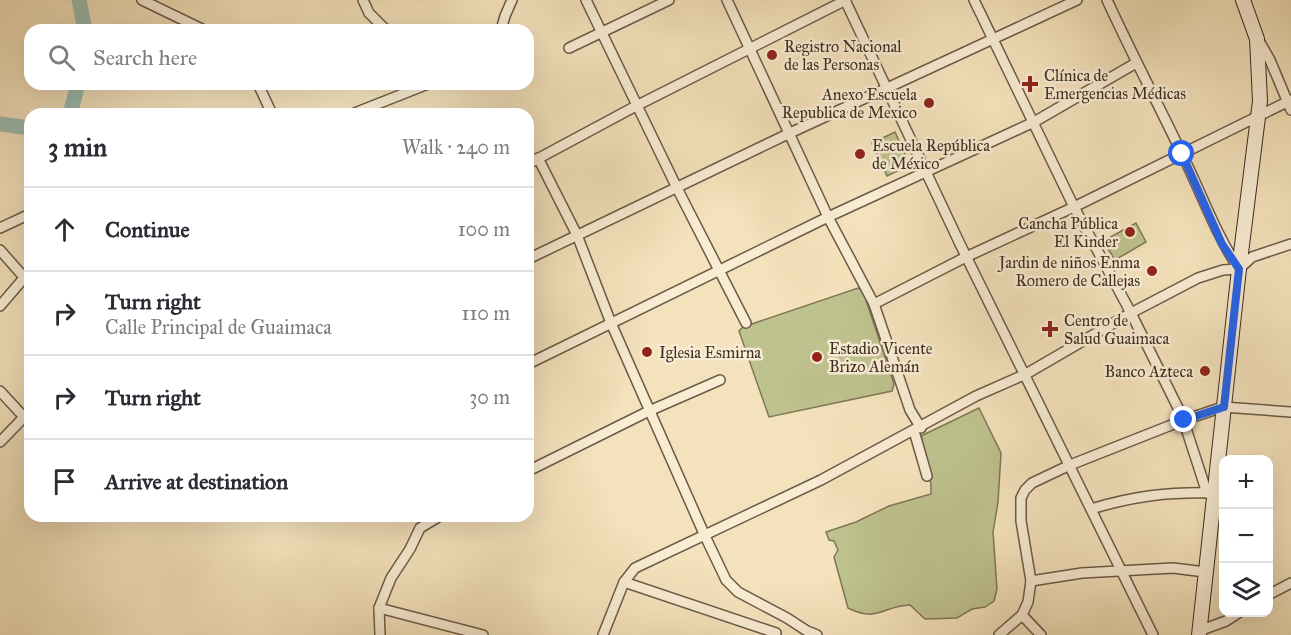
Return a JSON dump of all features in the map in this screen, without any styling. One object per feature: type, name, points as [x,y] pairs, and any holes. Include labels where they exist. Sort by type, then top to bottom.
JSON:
[{"type":"main road","points":[[1199,633],[1211,493],[1224,407],[1260,101],[1257,39],[1243,0]]},
{"type":"street","points":[[142,0],[192,24]]},
{"type":"street","points":[[363,0],[369,13],[380,24]]},
{"type":"street","points":[[503,24],[512,0]]},
{"type":"street","points":[[586,0],[676,188],[746,323]]},
{"type":"street","points":[[569,48],[669,0]]},
{"type":"street","points":[[727,0],[828,216],[874,304],[917,429],[927,476]]},
{"type":"street","points":[[534,160],[845,0],[966,257],[1026,374],[1153,635]]},
{"type":"street","points":[[974,0],[1074,207],[1131,313],[1184,420],[1211,493],[1168,492],[1091,509]]},
{"type":"street","points":[[534,256],[790,133],[1077,0]]},
{"type":"street","points":[[1107,0],[1182,154],[1222,244],[1239,269]]},
{"type":"street","points":[[874,304],[966,257],[1290,104],[1270,60],[1257,39]]},
{"type":"street","points":[[534,361],[828,216],[1034,122],[1136,63]]},
{"type":"street","points":[[261,90],[269,108]]},
{"type":"street","points":[[366,108],[410,90]]},
{"type":"street","points":[[538,158],[577,235],[611,323],[705,536],[730,586],[817,635]]},
{"type":"street","points":[[0,228],[24,217]]},
{"type":"street","points":[[603,635],[624,582],[635,568],[821,480],[976,396],[1026,374],[1131,313],[1198,278],[1223,270],[1239,269],[1252,257],[1291,244]]},
{"type":"street","points":[[0,250],[24,278]]},
{"type":"street","points":[[0,306],[24,284]]},
{"type":"street","points":[[534,468],[650,411],[720,380]]},
{"type":"street","points":[[0,391],[24,411]]},
{"type":"street","points":[[999,635],[1022,615],[1028,602],[1031,581],[1021,498],[1032,483],[1070,465],[1184,420],[1224,407],[1291,412]]},
{"type":"street","points":[[0,442],[24,417]]},
{"type":"street","points":[[380,635],[379,608],[391,578],[410,549],[420,528],[430,522]]},
{"type":"street","points":[[1031,581],[1082,573],[1173,568],[1205,572]]},
{"type":"street","points":[[624,582],[776,634],[787,618]]},
{"type":"street","points":[[1273,594],[1291,583]]},
{"type":"street","points":[[379,608],[483,635]]},
{"type":"street","points":[[1022,615],[1041,635]]},
{"type":"street","points":[[1199,633],[1232,617]]},
{"type":"green space","points":[[895,132],[910,165],[887,176],[872,143]]},
{"type":"green space","name":"Cancha Pública El Kinder","points":[[1136,223],[1146,242],[1115,260],[1103,241]]},
{"type":"green space","name":"Estadio Vicente Brizo Alemán","points":[[858,288],[863,291],[894,384],[892,391],[769,417],[739,331],[743,327]]},
{"type":"green space","points":[[979,408],[1001,453],[998,502],[993,532],[997,589],[994,601],[985,607],[972,609],[957,618],[925,619],[910,605],[873,614],[848,608],[834,557],[838,550],[834,541],[829,540],[826,532],[856,522],[889,506],[931,494],[921,436]]},
{"type":"waterway","points":[[79,0],[84,24]]},
{"type":"waterway","points":[[72,108],[76,90]]},
{"type":"waterway","points":[[0,124],[24,127]]},
{"type":"place","name":"Registro Nacional de las Personas","points":[[772,55]]},
{"type":"place","name":"Clínica de Emergencias Médicas","points":[[1030,84]]},
{"type":"place","name":"Anexo Escuela Republica de Mexico","points":[[929,103]]},
{"type":"place","name":"Escuela República de México","points":[[860,154]]},
{"type":"place","name":"Cancha Pública El Kinder","points":[[1130,232]]},
{"type":"place","name":"Jardin de niños Enma Romero de Callejas","points":[[1152,271]]},
{"type":"place","name":"Centro de Salud Guaimaca","points":[[1050,329]]},
{"type":"place","name":"Iglesia Esmirna","points":[[647,352]]},
{"type":"place","name":"Estadio Vicente Brizo Alemán","points":[[817,357]]},
{"type":"place","name":"Banco Azteca","points":[[1205,371]]},
{"type":"route","points":[[1182,154],[1212,217],[1222,244],[1239,269],[1224,407],[1184,420]]}]
